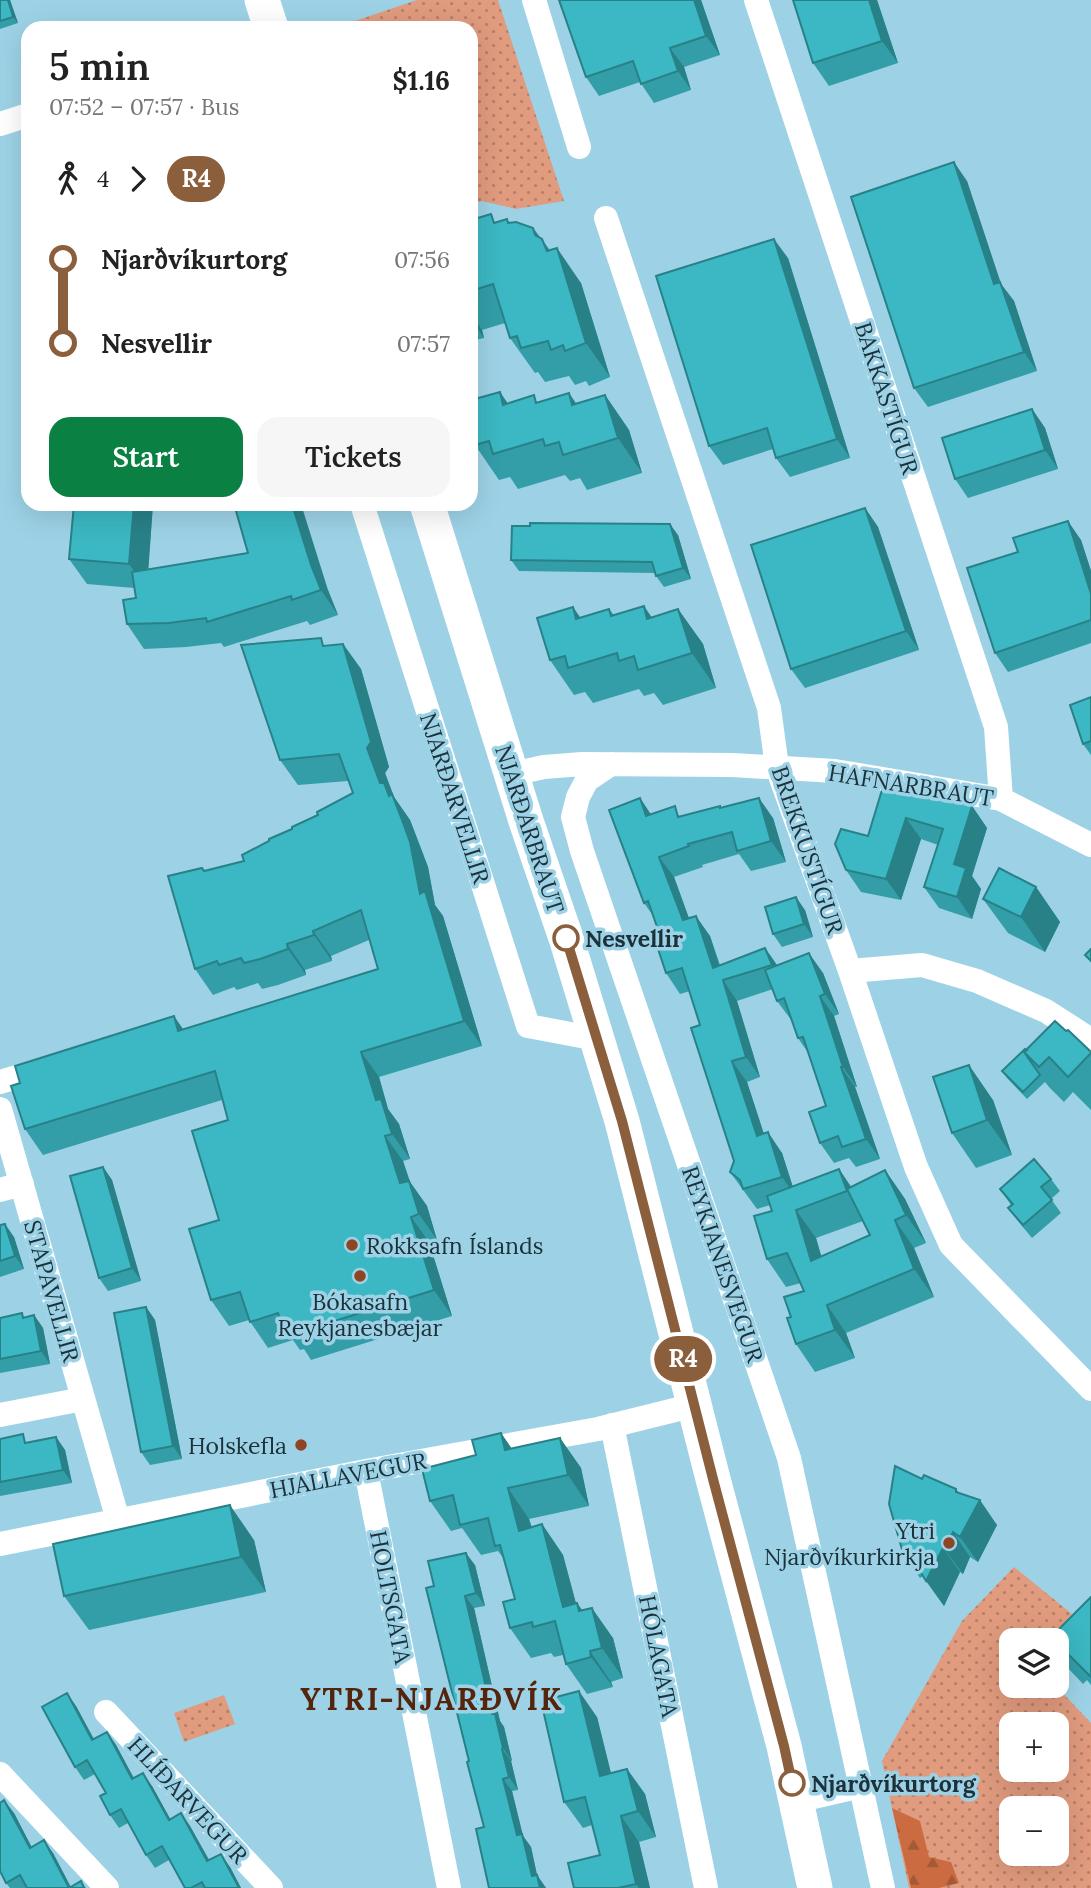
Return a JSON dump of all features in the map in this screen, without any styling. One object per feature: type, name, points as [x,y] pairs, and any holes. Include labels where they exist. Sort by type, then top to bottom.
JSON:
[{"type":"main road","points":[[262,0],[269,21]]},
{"type":"main road","name":"NJARÐARBRAUT","points":[[429,511],[622,1121],[784,1746],[815,1888]]},
{"type":"street","points":[[534,0],[579,147]]},
{"type":"street","name":"BAKKASTÍGUR","points":[[756,0],[996,727],[1001,799]]},
{"type":"street","points":[[0,124],[21,117]]},
{"type":"street","name":"BREKKUSTÍGUR","points":[[606,218],[769,708],[777,767],[916,1167],[951,1245],[1091,1389]]},
{"type":"street","name":"NJARÐARVELLIR","points":[[364,511],[528,1026],[597,1039]]},
{"type":"street","name":"HAFNARBRAUT","points":[[512,774],[544,767],[582,764],[732,765],[835,771],[1001,799],[1091,845]]},
{"type":"street","name":"REYKJANESVEGUR","points":[[611,764],[587,780],[578,797],[573,817],[789,1458],[883,1888]]},
{"type":"street","points":[[850,971],[922,965],[977,981],[1046,1011],[1091,1040]]},
{"type":"street","points":[[0,1082],[65,1062]]},
{"type":"street","name":"STAPAVELLIR","points":[[0,1108],[11,1187],[83,1399],[118,1520]]},
{"type":"street","points":[[0,1415],[83,1399]]},
{"type":"street","name":"HJALLAVEGUR","points":[[0,1544],[366,1471],[598,1429],[695,1405]]},
{"type":"street","name":"HÓLAGATA","points":[[611,1425],[706,1888]]},
{"type":"street","name":"HOLTSGATA","points":[[366,1471],[449,1888]]},
{"type":"street","name":"HLÍÐARVEGUR","points":[[106,1712],[271,1888]]},
{"type":"street","points":[[0,1774],[107,1888]]},
{"type":"street","points":[[796,1801],[861,1786]]},
{"type":"shaded area","points":[[417,0],[498,0],[564,201],[516,209],[478,202],[478,21],[355,21]]},
{"type":"shaded area","points":[[1014,1567],[1072,1614],[1059,1628],[999,1628],[999,1698],[1067,1698],[1091,1723],[1091,1888],[909,1888],[882,1761],[962,1621]]},
{"type":"shaded area","points":[[224,1695],[235,1724],[184,1742],[174,1713]]},
{"type":"green space","points":[[892,1808],[920,1821],[929,1857],[951,1862],[959,1883],[939,1888],[911,1888]]},
{"type":"building","points":[[0,0],[8,0],[13,17],[0,21]]},
{"type":"building","points":[[559,0],[694,0],[706,36],[670,48],[678,71],[641,84],[633,61],[586,77]]},
{"type":"building","points":[[793,0],[869,0],[882,41],[813,63]]},
{"type":"building","points":[[954,162],[994,284],[1000,282],[1024,352],[914,388],[851,197]]},
{"type":"building","points":[[491,214],[494,223],[507,219],[508,223],[516,222],[533,228],[547,251],[557,248],[586,343],[565,351],[563,345],[551,350],[548,341],[521,348],[517,336],[510,338],[493,284],[478,289],[478,218]]},
{"type":"building","points":[[774,239],[837,439],[776,458],[767,428],[709,446],[656,276]]},
{"type":"building","points":[[500,392],[503,405],[534,395],[536,403],[569,393],[572,405],[605,395],[618,438],[563,455],[559,442],[545,446],[543,439],[493,454],[489,441],[478,444],[478,398]]},
{"type":"building","points":[[1032,409],[1045,450],[955,479],[942,438]]},
{"type":"building","points":[[865,508],[906,631],[791,669],[751,545]]},
{"type":"building","points":[[73,511],[133,511],[129,564],[69,559]]},
{"type":"building","points":[[236,511],[294,511],[321,590],[292,600],[291,596],[207,622],[206,618],[169,623],[127,624],[123,600],[136,598],[132,572],[248,553]]},
{"type":"building","points":[[1068,521],[1091,594],[1091,620],[995,653],[967,568],[1018,552],[1013,538]]},
{"type":"building","points":[[530,523],[670,524],[683,568],[656,576],[652,562],[511,560],[512,526],[530,526]]},
{"type":"building","points":[[644,606],[647,619],[678,609],[692,653],[638,670],[634,656],[619,661],[617,653],[568,668],[565,656],[550,660],[537,618],[573,607],[576,619],[609,609],[611,616]]},
{"type":"building","points":[[321,638],[323,646],[343,644],[371,742],[367,748],[380,783],[384,783],[389,796],[392,794],[410,842],[420,894],[425,891],[464,1021],[361,1052],[376,1100],[381,1099],[392,1134],[385,1136],[400,1183],[409,1181],[419,1214],[411,1217],[434,1290],[293,1334],[290,1323],[282,1325],[278,1313],[250,1322],[240,1292],[211,1300],[189,1229],[219,1220],[192,1131],[228,1120],[215,1071],[25,1129],[11,1086],[20,1083],[15,1066],[174,1016],[178,1031],[378,969],[361,910],[313,931],[314,935],[287,944],[288,949],[260,959],[244,963],[241,958],[219,965],[217,961],[195,969],[168,876],[244,861],[242,855],[318,815],[317,812],[353,793],[339,754],[280,760],[241,645]]},
{"type":"building","points":[[1091,697],[1091,741],[1083,744],[1070,705]]},
{"type":"building","points":[[885,780],[972,806],[954,864],[966,868],[957,897],[924,887],[943,829],[906,818],[886,879],[846,870],[835,844],[841,829],[868,836]]},
{"type":"building","points":[[640,798],[646,816],[675,806],[678,817],[759,798],[771,841],[737,851],[732,832],[688,844],[689,846],[659,857],[683,920],[696,916],[713,968],[765,948],[772,965],[723,980],[746,1057],[732,1061],[757,1136],[768,1132],[782,1177],[743,1189],[740,1180],[730,1172],[734,1161],[691,1028],[700,1025],[682,968],[666,973],[658,949],[664,947],[648,901],[644,903],[609,810]]},
{"type":"building","points":[[999,868],[1036,887],[1021,917],[983,899]]},
{"type":"building","points":[[796,897],[804,924],[773,934],[765,907]]},
{"type":"building","points":[[1091,949],[1091,961],[1085,955]]},
{"type":"building","points":[[809,953],[825,994],[820,996],[866,1139],[842,1147],[838,1136],[820,1143],[809,1112],[826,1106],[803,1037],[798,1038],[784,998],[777,1001],[765,970]]},
{"type":"building","points":[[1055,1021],[1091,1052],[1068,1077],[1049,1057],[1039,1067],[1024,1052]]},
{"type":"building","points":[[1025,1049],[1027,1050],[1024,1052],[1040,1075],[1023,1092],[1002,1071]]},
{"type":"building","points":[[969,1065],[987,1120],[952,1133],[933,1077]]},
{"type":"building","points":[[1034,1159],[1051,1179],[1041,1187],[1052,1200],[1023,1225],[1008,1208],[1013,1204],[1000,1189]]},
{"type":"building","points":[[103,1167],[132,1268],[99,1278],[70,1176]]},
{"type":"building","points":[[839,1169],[847,1191],[796,1210],[811,1261],[870,1235],[847,1189],[885,1170],[906,1215],[895,1220],[914,1269],[827,1305],[835,1330],[796,1344],[787,1318],[791,1317],[784,1297],[804,1291],[787,1253],[767,1259],[754,1216],[772,1211],[767,1196]]},
{"type":"building","points":[[5,1224],[15,1256],[0,1261],[0,1225]]},
{"type":"building","points":[[146,1307],[173,1446],[141,1452],[114,1313]]},
{"type":"building","points":[[22,1313],[23,1318],[34,1315],[41,1351],[0,1359],[0,1318]]},
{"type":"building","points":[[501,1433],[505,1450],[560,1438],[568,1475],[508,1488],[519,1531],[542,1524],[563,1607],[577,1603],[579,1611],[592,1608],[602,1648],[590,1651],[591,1657],[566,1664],[555,1621],[533,1627],[532,1622],[510,1628],[503,1602],[515,1599],[500,1545],[495,1546],[488,1518],[460,1525],[453,1495],[430,1501],[422,1469],[476,1455],[472,1440]]},
{"type":"building","points":[[23,1434],[25,1443],[56,1437],[63,1470],[0,1482],[0,1439]]},
{"type":"building","points":[[895,1466],[922,1479],[924,1475],[956,1489],[956,1492],[980,1500],[960,1537],[953,1532],[926,1581],[908,1551],[903,1553],[889,1504]]},
{"type":"building","points":[[230,1505],[241,1557],[64,1596],[53,1544]]},
{"type":"building","points":[[466,1553],[476,1593],[465,1596],[492,1714],[495,1714],[503,1748],[509,1777],[503,1779],[517,1835],[522,1834],[532,1876],[537,1875],[540,1888],[489,1888],[476,1829],[484,1827],[426,1588],[434,1586],[428,1561]]},
{"type":"building","points":[[1091,1597],[1091,1677],[1069,1655],[1069,1628],[1060,1628]]},
{"type":"building","points":[[579,1691],[600,1776],[627,1769],[638,1811],[621,1816],[636,1884],[618,1888],[574,1888],[568,1863],[600,1855],[585,1797],[564,1802],[541,1701]]},
{"type":"building","points":[[67,1693],[92,1740],[107,1732],[132,1779],[143,1773],[169,1820],[181,1813],[207,1861],[221,1854],[239,1888],[205,1888],[202,1882],[185,1888],[162,1846],[146,1855],[121,1809],[110,1815],[100,1796],[106,1793],[87,1760],[75,1767],[42,1707]]},
{"type":"building","points":[[4,1800],[30,1848],[44,1840],[69,1888],[27,1888],[20,1875],[6,1883],[0,1871],[0,1803]]},
{"type":"building","points":[[81,1881],[84,1888],[69,1888]]},
{"type":"bus line","name":"R4","points":[[566,938],[622,1121],[792,1783]]},
{"type":"place","name":"Nesvellir","points":[[566,938]]},
{"type":"place","name":"Rokksafn Íslands","points":[[352,1245]]},
{"type":"place","name":"Bókasafn Reykjanesbæjar","points":[[360,1276]]},
{"type":"place","name":"Holskefla","points":[[301,1445]]},
{"type":"place","name":"Ytri Njarðvíkurkirkja","points":[[949,1543]]},
{"type":"place","name":"Njarðvíkurtorg","points":[[792,1783]]},
{"type":"district","name":"YTRI-NJARÐVÍK","points":[[432,1699]]}]
